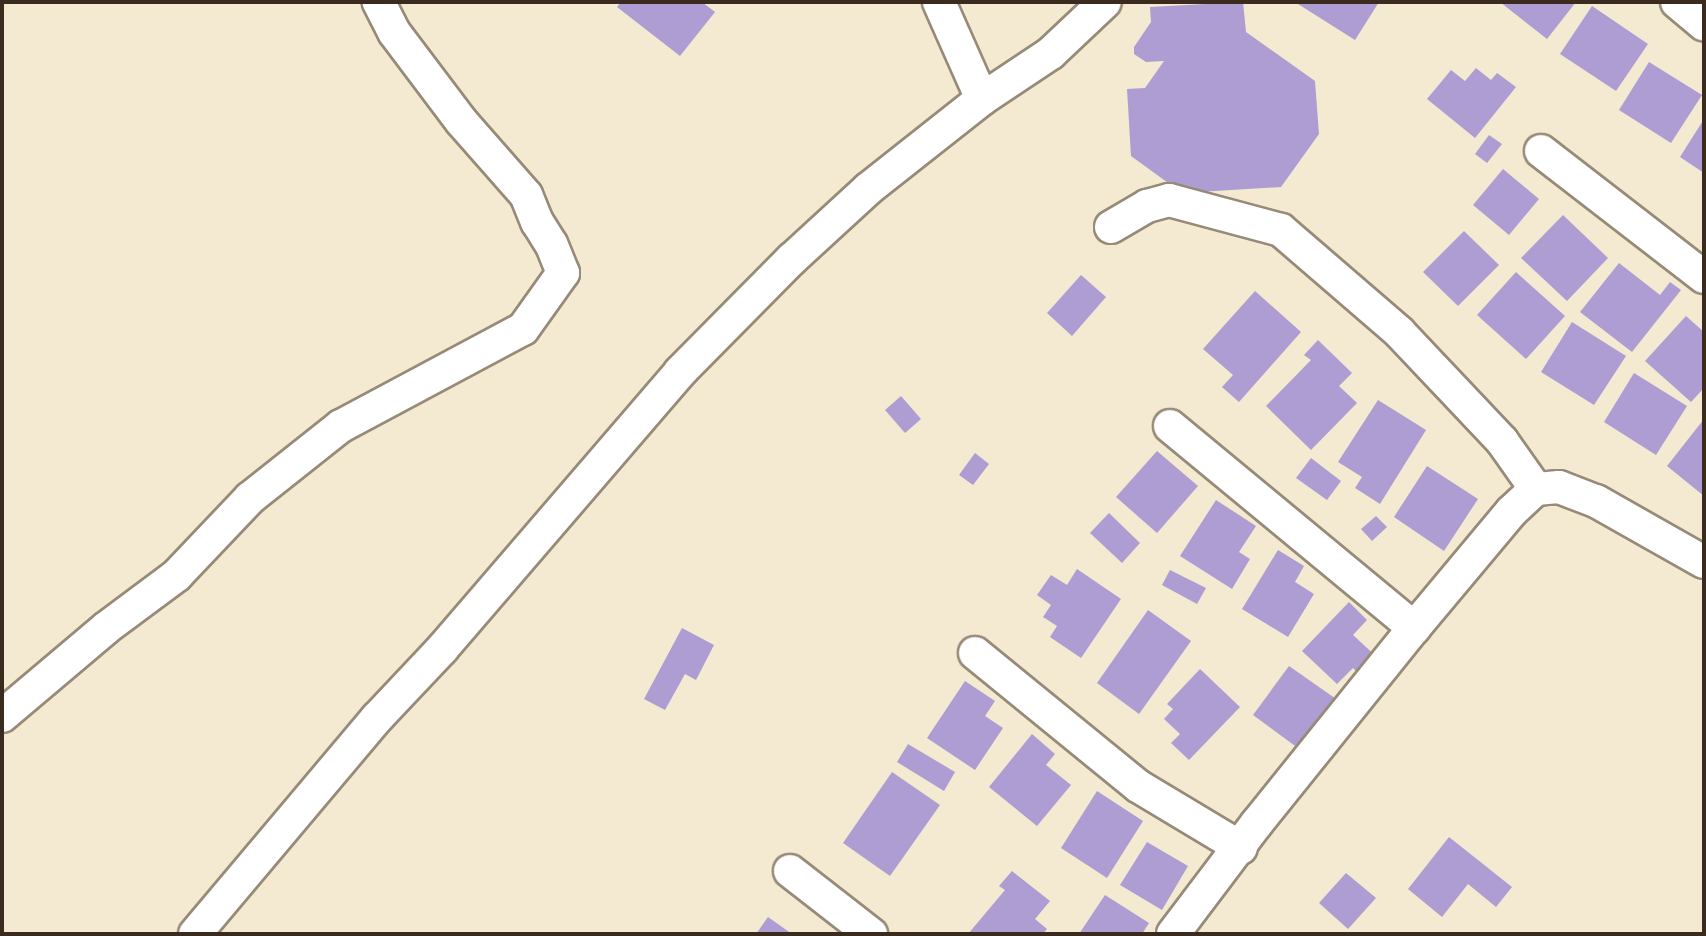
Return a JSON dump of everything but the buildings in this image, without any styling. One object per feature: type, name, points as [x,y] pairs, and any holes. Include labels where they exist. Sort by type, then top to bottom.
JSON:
[{"type":"street","points":[[2,716],[106,628],[177,575],[250,498],[341,426],[523,329],[563,272],[526,195],[461,121],[394,32],[379,2]]},
{"type":"street","points":[[939,2],[982,99]]},
{"type":"street","points":[[195,934],[377,718],[442,649],[680,372],[792,259],[868,189],[982,99],[1051,53],[1105,2]]},
{"type":"street","points":[[1677,2],[1704,25]]},
{"type":"street","points":[[1541,151],[1704,277]]},
{"type":"street","points":[[1111,227],[1147,206],[1169,200],[1281,230],[1399,332],[1502,441],[1536,489]]},
{"type":"street","points":[[1170,426],[1414,628]]},
{"type":"street","points":[[1173,934],[1241,848],[1257,823],[1414,628],[1512,511],[1536,489],[1559,487],[1596,501],[1704,562]]},
{"type":"street","points":[[975,653],[1138,786],[1241,848]]},
{"type":"street","points":[[790,871],[871,934]]}]
